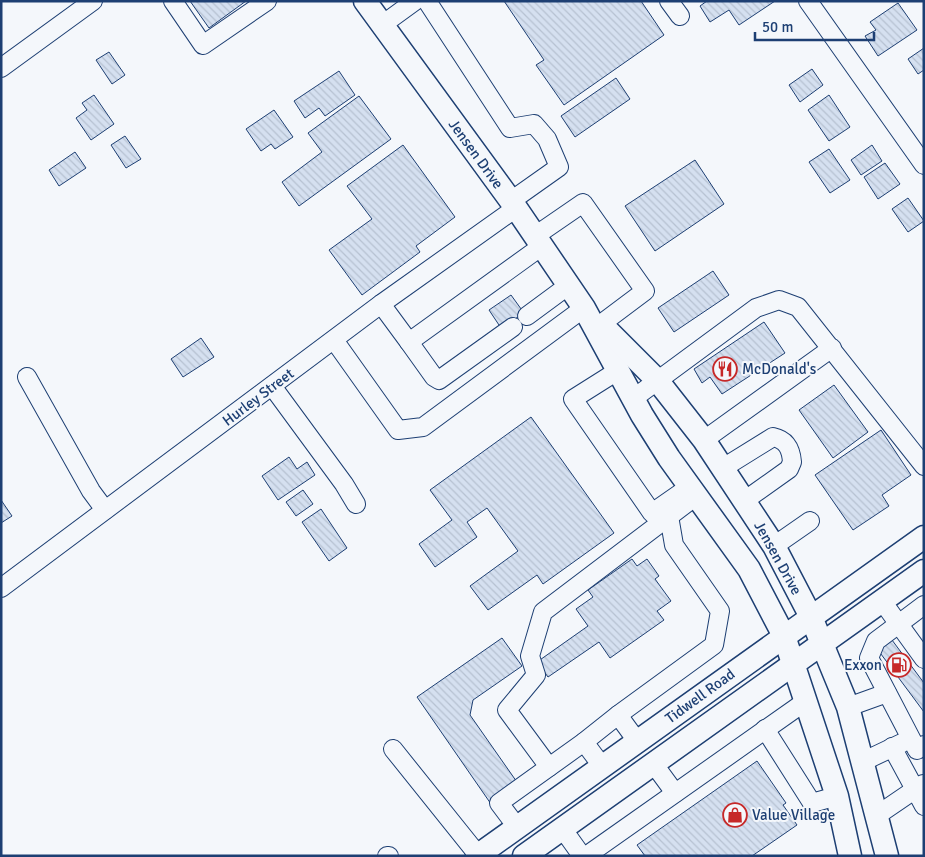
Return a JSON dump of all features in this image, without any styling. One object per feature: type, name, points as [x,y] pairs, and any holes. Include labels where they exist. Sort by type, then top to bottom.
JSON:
[{"type":"main road","name":"Jensen Drive","points":[[366,1],[569,285],[669,458],[749,569],[784,636],[837,796],[850,856]]},
{"type":"main road","name":"Jensen Drive","points":[[584,308],[657,380],[704,440],[774,546],[811,617],[848,707],[887,856]]},
{"type":"main road","name":"Tidwell Road","points":[[478,856],[924,537]]},
{"type":"main road","name":"Tidwell Road","points":[[524,856],[924,571]]},
{"type":"main road","points":[[637,741],[653,763]]},
{"type":"main road","points":[[526,821],[556,833]]},
{"type":"street","points":[[1,68],[93,1]]},
{"type":"street","points":[[173,1],[204,45],[267,1]]},
{"type":"street","points":[[382,24],[415,1]]},
{"type":"street","name":"Hurley Street","points":[[1,588],[513,205],[559,167],[547,139],[534,124],[510,128],[427,1]]},
{"type":"street","points":[[669,1],[680,16]]},
{"type":"street","points":[[808,1],[924,165]]},
{"type":"street","points":[[409,342],[538,241],[582,203],[645,291],[602,324]]},
{"type":"street","points":[[381,304],[434,378],[439,380],[569,285]]},
{"type":"street","points":[[634,398],[756,308],[779,300],[798,307],[924,466]]},
{"type":"street","points":[[334,340],[398,430],[424,427],[584,308]]},
{"type":"street","points":[[704,440],[832,348]]},
{"type":"street","points":[[619,370],[573,399],[652,513],[693,491]]},
{"type":"street","points":[[27,377],[91,491],[105,510]]},
{"type":"street","points":[[272,386],[344,484],[356,504]]},
{"type":"street","points":[[723,468],[773,437],[780,439],[787,445],[792,462],[789,469],[744,501]]},
{"type":"street","points":[[549,768],[507,710],[536,675],[530,656],[543,612],[669,516],[693,491]]},
{"type":"street","points":[[526,821],[499,803],[714,645],[720,611],[674,545],[669,516]]},
{"type":"street","points":[[774,546],[810,521]]},
{"type":"street","points":[[882,600],[924,659]]},
{"type":"street","points":[[862,762],[892,747],[917,742],[869,658],[876,640],[924,605]]},
{"type":"street","points":[[848,707],[888,693]]},
{"type":"street","points":[[586,856],[806,701]]},
{"type":"street","points":[[618,715],[637,741]]},
{"type":"street","points":[[765,729],[812,803],[837,796]]},
{"type":"street","points":[[584,742],[602,766]]},
{"type":"street","points":[[892,747],[919,787],[924,806]]},
{"type":"street","points":[[394,748],[478,856]]},
{"type":"street","points":[[653,763],[675,793]]},
{"type":"street","points":[[876,816],[919,787]]},
{"type":"street","points":[[556,833],[582,856]]},
{"type":"building","points":[[190,1],[246,1],[209,28]]},
{"type":"building","points":[[504,1],[641,1],[664,35],[564,105],[536,65],[544,60]]},
{"type":"building","points":[[707,1],[775,1],[739,25],[729,10],[710,22],[700,6]]},
{"type":"building","points":[[898,3],[917,30],[878,56],[865,36],[876,30],[870,22]]},
{"type":"building","points":[[924,48],[924,70],[918,74],[908,59]]},
{"type":"building","points":[[109,52],[125,75],[112,84],[96,60]]},
{"type":"building","points":[[812,69],[823,85],[800,102],[789,85]]},
{"type":"building","points":[[339,71],[355,95],[325,116],[319,108],[305,118],[294,101]]},
{"type":"building","points":[[616,78],[630,99],[575,137],[561,116]]},
{"type":"building","points":[[94,95],[114,124],[91,140],[76,118],[87,110],[82,103]]},
{"type":"building","points":[[829,95],[850,127],[829,141],[808,110]]},
{"type":"building","points":[[359,96],[391,139],[299,206],[282,182],[322,152],[308,133]]},
{"type":"building","points":[[274,110],[293,137],[275,149],[271,144],[261,151],[246,129]]},
{"type":"building","points":[[125,136],[141,159],[126,168],[111,145]]},
{"type":"building","points":[[403,145],[455,217],[416,246],[420,252],[362,295],[329,250],[372,219],[347,186]]},
{"type":"building","points":[[872,145],[882,161],[861,175],[851,160]]},
{"type":"building","points":[[829,149],[850,180],[830,193],[809,162]]},
{"type":"building","points":[[75,152],[86,168],[59,186],[49,170]]},
{"type":"building","points":[[695,160],[724,204],[655,251],[625,206]]},
{"type":"building","points":[[885,163],[900,184],[878,199],[864,177]]},
{"type":"building","points":[[908,198],[924,221],[908,232],[892,209]]},
{"type":"building","points":[[713,271],[729,295],[674,332],[658,308]]},
{"type":"building","points":[[511,295],[524,313],[501,328],[489,310]]},
{"type":"building","points":[[764,322],[785,353],[722,394],[710,377],[702,383],[694,369]]},
{"type":"building","points":[[201,338],[214,357],[183,377],[171,359]]},
{"type":"building","points":[[834,385],[868,432],[833,458],[799,410]]},
{"type":"building","points":[[531,417],[614,533],[543,584],[537,575],[488,610],[470,586],[518,551],[487,508],[467,522],[477,537],[435,567],[419,544],[452,520],[430,490]]},
{"type":"building","points":[[881,430],[911,475],[882,495],[889,506],[853,530],[815,475]]},
{"type":"building","points":[[289,457],[297,469],[307,462],[315,475],[278,500],[262,476]]},
{"type":"building","points":[[303,490],[313,504],[296,516],[286,502]]},
{"type":"building","points":[[1,500],[12,516],[1,523]]},
{"type":"building","points":[[321,509],[347,548],[329,561],[302,522]]},
{"type":"building","points":[[632,559],[637,566],[647,559],[659,576],[655,579],[671,601],[657,611],[664,620],[610,658],[599,642],[548,677],[537,662],[588,626],[576,609],[593,597],[588,590]]},
{"type":"building","name":"Exxon","points":[[889,636],[924,683],[924,712],[875,646]]},
{"type":"building","points":[[502,638],[522,666],[473,700],[470,715],[519,785],[491,804],[417,697]]},
{"type":"building","name":"Value Village","points":[[757,761],[786,803],[783,805],[797,825],[752,856],[645,856],[637,845]]},
{"type":"place","name":"McDonald's","points":[[725,369]]},
{"type":"place","name":"Exxon","points":[[899,665]]},
{"type":"place","name":"Value Village","points":[[735,815]]}]
